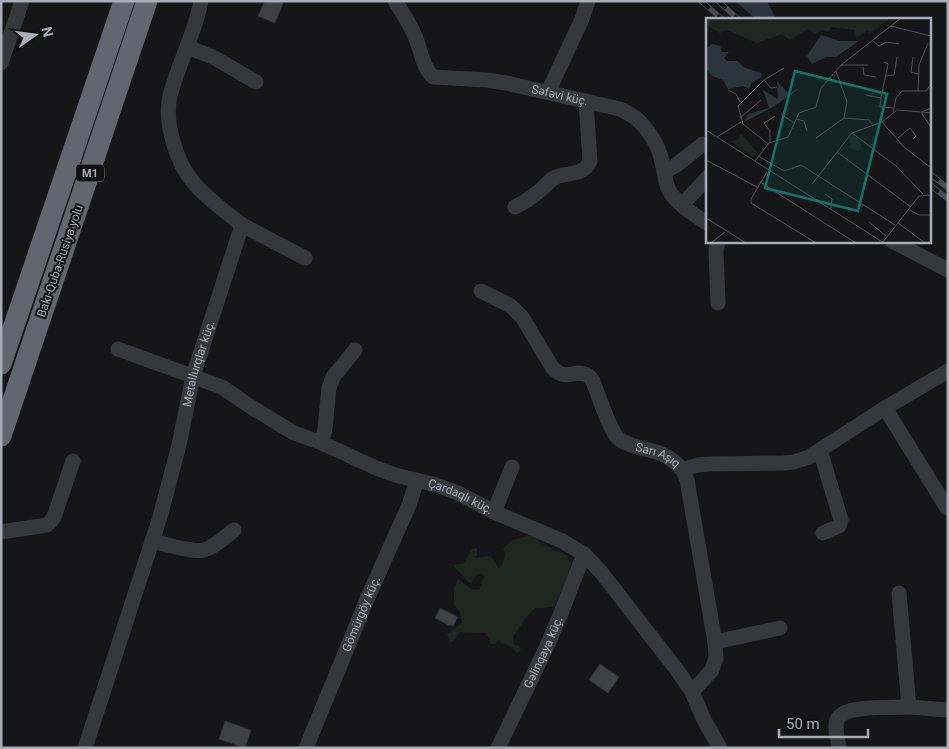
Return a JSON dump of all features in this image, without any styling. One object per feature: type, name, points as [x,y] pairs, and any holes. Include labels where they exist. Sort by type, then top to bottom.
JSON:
[{"type":"highway","name":"Bakı-Quba-Rusiya yolu","points":[[1,364],[124,1]]},
{"type":"highway","name":"Bakı-Quba-Rusiya yolu","points":[[1,436],[147,1]]},
{"type":"street","points":[[1,63],[22,1]]},
{"type":"street","points":[[201,1],[195,26],[170,97],[168,113],[170,133],[184,168],[192,181],[207,198],[242,225],[305,258]]},
{"type":"street","name":"Səfəvi küç.","points":[[395,1],[410,23],[424,64],[433,77],[487,80],[548,92],[620,109],[635,118],[647,129],[660,153],[668,190],[682,205],[706,223]]},
{"type":"street","points":[[548,92],[582,19],[588,1]]},
{"type":"street","points":[[187,47],[213,57],[256,82]]},
{"type":"street","points":[[515,207],[531,198],[550,181],[557,177],[584,170],[588,165],[590,161],[586,101]]},
{"type":"street","points":[[664,172],[675,166],[703,144]]},
{"type":"street","points":[[682,205],[706,179]]},
{"type":"street","name":"Metallurqlar küç.","points":[[85,748],[160,517],[179,445],[193,376],[242,225]]},
{"type":"street","points":[[718,242],[716,250],[718,302]]},
{"type":"street","points":[[894,242],[948,270]]},
{"type":"street","name":"Sarı Aşıq","points":[[481,291],[511,306],[522,317],[557,373],[564,375],[587,374],[593,381],[614,432],[620,439],[662,454],[673,460],[683,470],[697,465],[783,463],[809,457],[885,408],[948,371]]},
{"type":"street","name":"Çardaqlı küç.","points":[[118,349],[222,387],[294,433],[322,443],[395,475],[436,485],[458,493],[494,512],[562,541],[584,554],[601,572],[677,670],[692,692],[704,720],[720,748]]},
{"type":"street","points":[[322,443],[329,388],[333,377],[355,350]]},
{"type":"street","points":[[885,408],[948,508]]},
{"type":"street","points":[[820,450],[841,520],[839,526],[823,533]]},
{"type":"street","points":[[1,532],[47,525],[52,522],[73,461]]},
{"type":"street","points":[[494,512],[512,467]]},
{"type":"street","points":[[683,470],[687,480],[715,642],[716,658],[712,670],[692,692]]},
{"type":"street","name":"Gömürgöy küç.","points":[[306,748],[368,597],[409,505],[417,480]]},
{"type":"street","points":[[152,541],[197,551],[205,550],[234,530]]},
{"type":"street","name":"Gəlinqaya küç.","points":[[498,748],[547,646],[584,554]]},
{"type":"street","points":[[899,593],[909,707]]},
{"type":"street","points":[[715,642],[780,628]]},
{"type":"street","points":[[839,748],[836,725],[838,718],[844,712],[866,708],[909,707],[948,710]]},
{"type":"shaded area","points":[[735,1],[767,1],[776,18],[755,18]]},
{"type":"shaded area","points":[[535,534],[540,543],[568,556],[569,561],[572,563],[555,606],[536,608],[527,616],[513,637],[514,644],[519,646],[521,651],[516,653],[512,647],[498,641],[495,644],[490,644],[486,633],[460,632],[454,641],[450,643],[447,634],[462,623],[460,612],[454,605],[454,589],[458,579],[472,589],[479,590],[484,576],[481,573],[475,576],[471,584],[454,565],[463,564],[472,549],[477,548],[477,555],[473,558],[490,556],[499,569],[505,557],[503,549],[511,541]]},
{"type":"building","points":[[265,1],[284,1],[275,23],[258,16]]},
{"type":"building","points":[[440,608],[458,617],[453,626],[435,618]]},
{"type":"building","points":[[600,664],[619,677],[608,693],[589,680]]},
{"type":"building","points":[[225,721],[251,730],[245,748],[219,739]]},
{"type":"railway","points":[[701,1],[721,18]]},
{"type":"railway","points":[[718,1],[737,18]]},
{"type":"railway","points":[[932,176],[948,188]]},
{"type":"railway","points":[[932,187],[948,199]]}]
